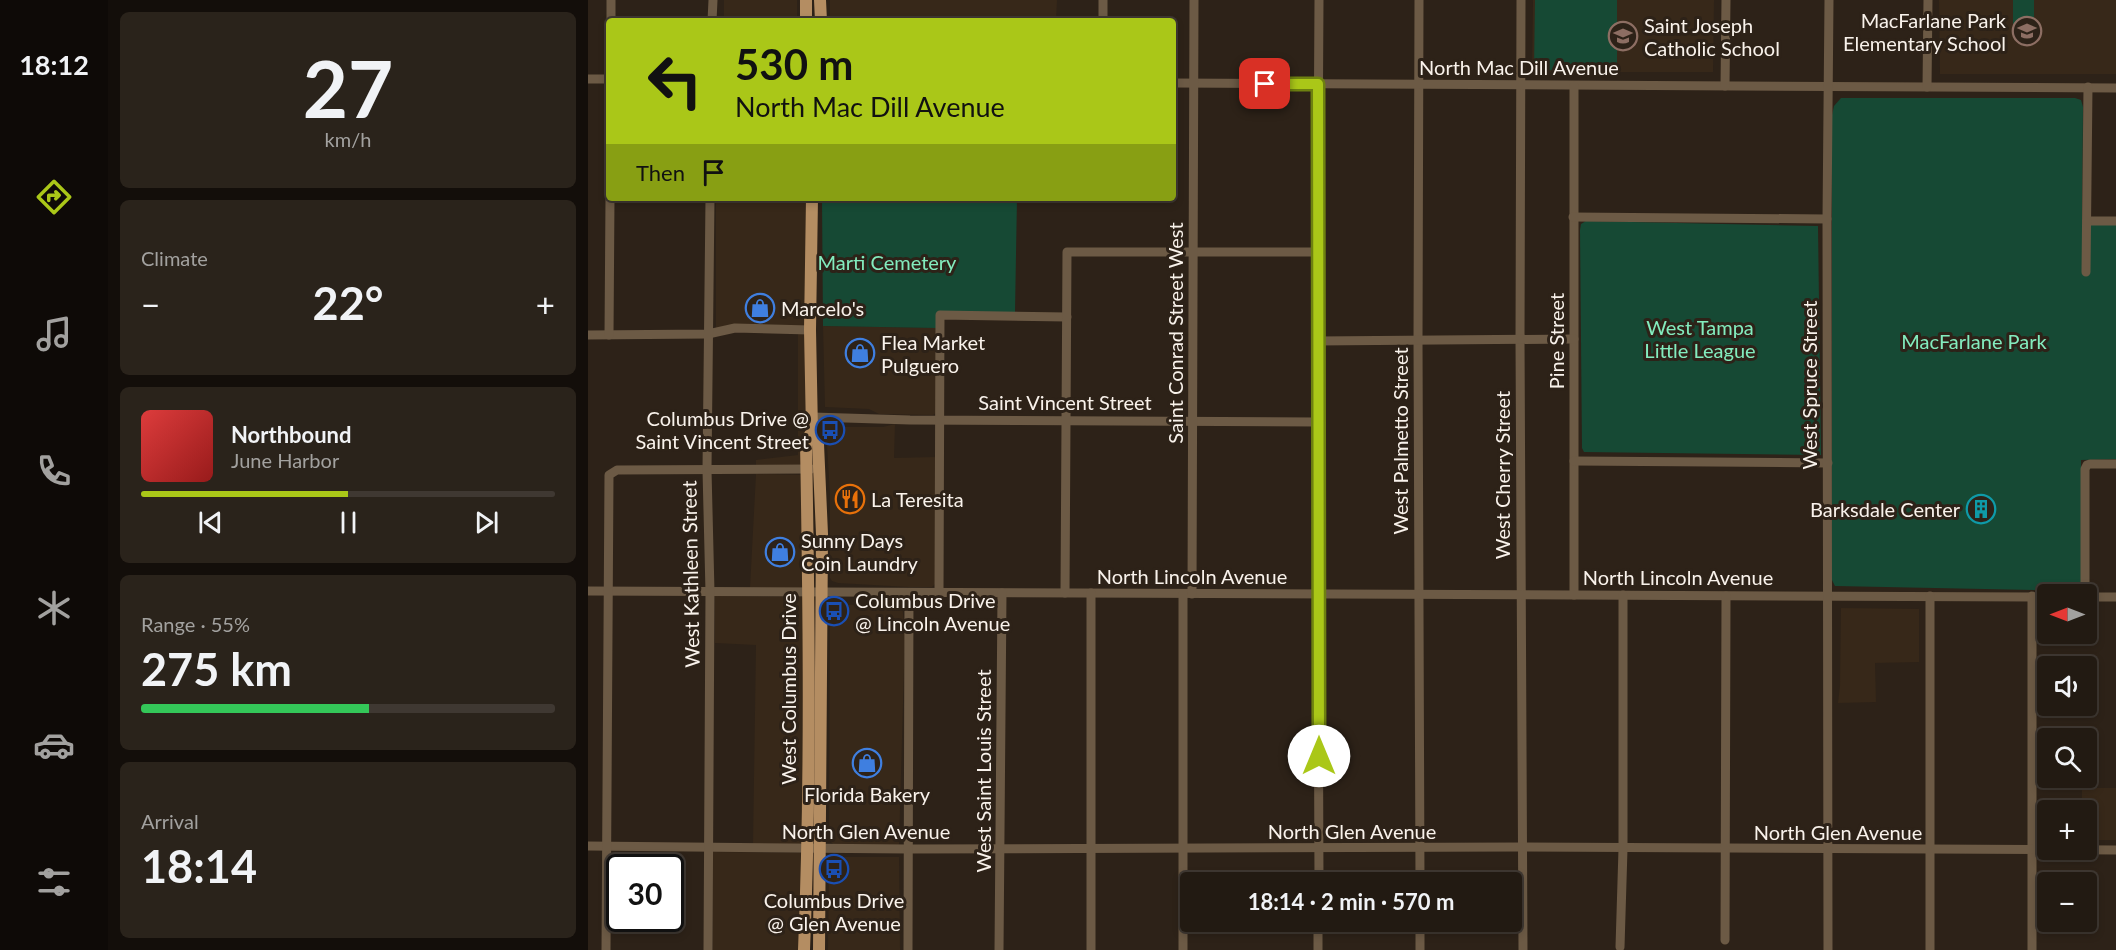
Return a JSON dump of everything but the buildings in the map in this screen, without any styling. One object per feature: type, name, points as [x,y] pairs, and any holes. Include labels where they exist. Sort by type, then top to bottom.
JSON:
[{"type":"main road","points":[[806,0],[806,18]]},
{"type":"main road","points":[[820,0],[821,18]]},
{"type":"main road","name":"West Columbus Drive","points":[[804,950],[807,849],[806,443],[812,430],[813,417],[810,330],[812,201]]},
{"type":"main road","name":"West Columbus Drive","points":[[812,430],[818,444],[820,469],[822,593],[819,950]]},
{"type":"street","points":[[611,0],[611,18]]},
{"type":"street","points":[[712,0],[712,18]]},
{"type":"street","points":[[1103,0],[1103,18]]},
{"type":"street","name":"Saint Conrad Street West","points":[[1183,950],[1192,420],[1194,0]]},
{"type":"street","points":[[1319,0],[1317,252],[1319,872]]},
{"type":"street","name":"West Palmetto Street","points":[[1419,0],[1420,872]]},
{"type":"street","name":"West Cherry Street","points":[[1521,0],[1523,950]]},
{"type":"street","points":[[1725,86],[1726,0]]},
{"type":"street","name":"West Spruce Street","points":[[1828,950],[1829,0]]},
{"type":"street","points":[[1927,87],[1928,0]]},
{"type":"street","points":[[588,79],[606,79]]},
{"type":"street","name":"North Mac Dill Avenue","points":[[1176,83],[2116,88]]},
{"type":"street","name":"Pine Street","points":[[1574,86],[1574,595]]},
{"type":"street","points":[[2086,272],[2088,87]]},
{"type":"street","points":[[609,335],[610,201]]},
{"type":"street","name":"West Kathleen Street","points":[[708,950],[710,592],[707,470],[710,201]]},
{"type":"street","points":[[1573,217],[1827,219]]},
{"type":"street","points":[[2087,221],[2116,221]]},
{"type":"street","points":[[1065,593],[1067,252],[1317,252]]},
{"type":"street","points":[[939,593],[940,315],[1067,317]]},
{"type":"street","points":[[588,335],[708,334],[735,328],[810,330]]},
{"type":"street","points":[[1317,341],[1574,339]]},
{"type":"street","name":"Saint Vincent Street","points":[[813,417],[1317,422]]},
{"type":"street","points":[[1574,461],[1828,463]]},
{"type":"street","points":[[2086,584],[2085,470],[2087,465],[2116,464]]},
{"type":"street","points":[[606,950],[609,475],[617,470],[820,469]]},
{"type":"street","name":"North Lincoln Avenue","points":[[588,591],[2037,597]]},
{"type":"street","points":[[908,950],[909,593]]},
{"type":"street","name":"West Saint Louis Street","points":[[999,950],[1002,593]]},
{"type":"street","points":[[1091,593],[1091,950]]},
{"type":"street","points":[[1620,946],[1623,849],[1623,595]]},
{"type":"street","points":[[1725,940],[1726,596]]},
{"type":"street","points":[[1930,596],[1930,950]]},
{"type":"street","points":[[2097,596],[2116,597]]},
{"type":"street","points":[[2032,597],[2032,950]]},
{"type":"street","name":"North Glen Avenue","points":[[588,846],[1184,850],[1420,848],[2116,850]]},
{"type":"street","points":[[1318,932],[1318,950]]},
{"type":"street","points":[[1420,932],[1420,950]]},
{"type":"shaded area","points":[[724,0],[797,0],[797,18],[724,18]]},
{"type":"shaded area","points":[[830,0],[1057,0],[1056,18],[830,18]]},
{"type":"shaded area","name":"Saint Joseph Catholic School","points":[[1533,0],[1714,0],[1713,72],[1532,72]]},
{"type":"shaded area","name":"MacFarlane Park Elementary School","points":[[1939,0],[2116,0],[2116,74],[1940,74]]},
{"type":"shaded area","points":[[716,201],[807,201],[806,326],[716,328]]},
{"type":"shaded area","points":[[823,326],[936,328],[937,412],[933,415],[879,414],[869,409],[825,407]]},
{"type":"shaded area","points":[[798,334],[806,334],[809,466],[756,466],[756,460],[798,455]]},
{"type":"shaded area","points":[[895,424],[894,458],[937,457],[935,584],[932,587],[908,587],[832,581],[830,578],[830,495],[826,427],[883,427]]},
{"type":"shaded area","points":[[756,474],[809,475],[810,589],[750,588]]},
{"type":"shaded area","points":[[715,596],[810,597],[809,844],[753,844],[756,645],[715,643]]},
{"type":"shaded area","points":[[902,604],[905,633],[899,845],[835,846],[829,840],[830,605]]},
{"type":"shaded area","points":[[1841,608],[1919,609],[1919,662],[1875,663],[1876,702],[1838,703]]},
{"type":"shaded area","points":[[2082,788],[2116,788],[2116,840],[2097,840],[2097,800],[2082,800]]},
{"type":"shaded area","points":[[713,852],[809,853],[807,950],[713,950]]},
{"type":"shaded area","points":[[837,857],[899,857],[900,950],[828,950],[829,864]]},
{"type":"green space","points":[[1535,0],[1617,0],[1617,71],[1534,70]]},
{"type":"green space","points":[[2013,0],[2034,0],[2034,24],[2013,24]]},
{"type":"green space","name":"MacFarlane Park","points":[[1841,98],[2075,98],[2081,100],[2083,107],[2082,223],[2116,223],[2116,459],[2081,460],[2081,584],[2037,584],[2037,590],[1835,586],[1832,580],[1832,115],[1834,106]]},
{"type":"green space","name":"Marti Cemetery","points":[[822,201],[1017,201],[1015,312],[937,312],[936,328],[823,326]]},
{"type":"green space","name":"West Tampa Little League","points":[[1586,221],[1818,226],[1821,455],[1584,452],[1582,448],[1580,230],[1581,224]]},
{"type":"place","name":"MacFarlane Park Elementary School","points":[[2027,31]]},
{"type":"place","name":"Saint Joseph Catholic School","points":[[1623,36]]},
{"type":"place","name":"Marcelo's","points":[[760,308]]},
{"type":"place","name":"Flea Market Pulguero","points":[[860,353]]},
{"type":"place","name":"Columbus Drive @ Saint Vincent Street","points":[[830,430]]},
{"type":"place","name":"La Teresita","points":[[850,499]]},
{"type":"place","name":"Barksdale Center","points":[[1981,509]]},
{"type":"place","name":"Sunny Days Coin Laundry","points":[[780,552]]},
{"type":"place","name":"Columbus Drive @ Lincoln Avenue","points":[[834,611]]},
{"type":"place","name":"Florida Bakery","points":[[867,763]]},
{"type":"place","name":"Columbus Drive @ Glen Avenue","points":[[834,869]]},
{"type":"route","points":[[1265,84],[1318,84],[1319,756]]}]
